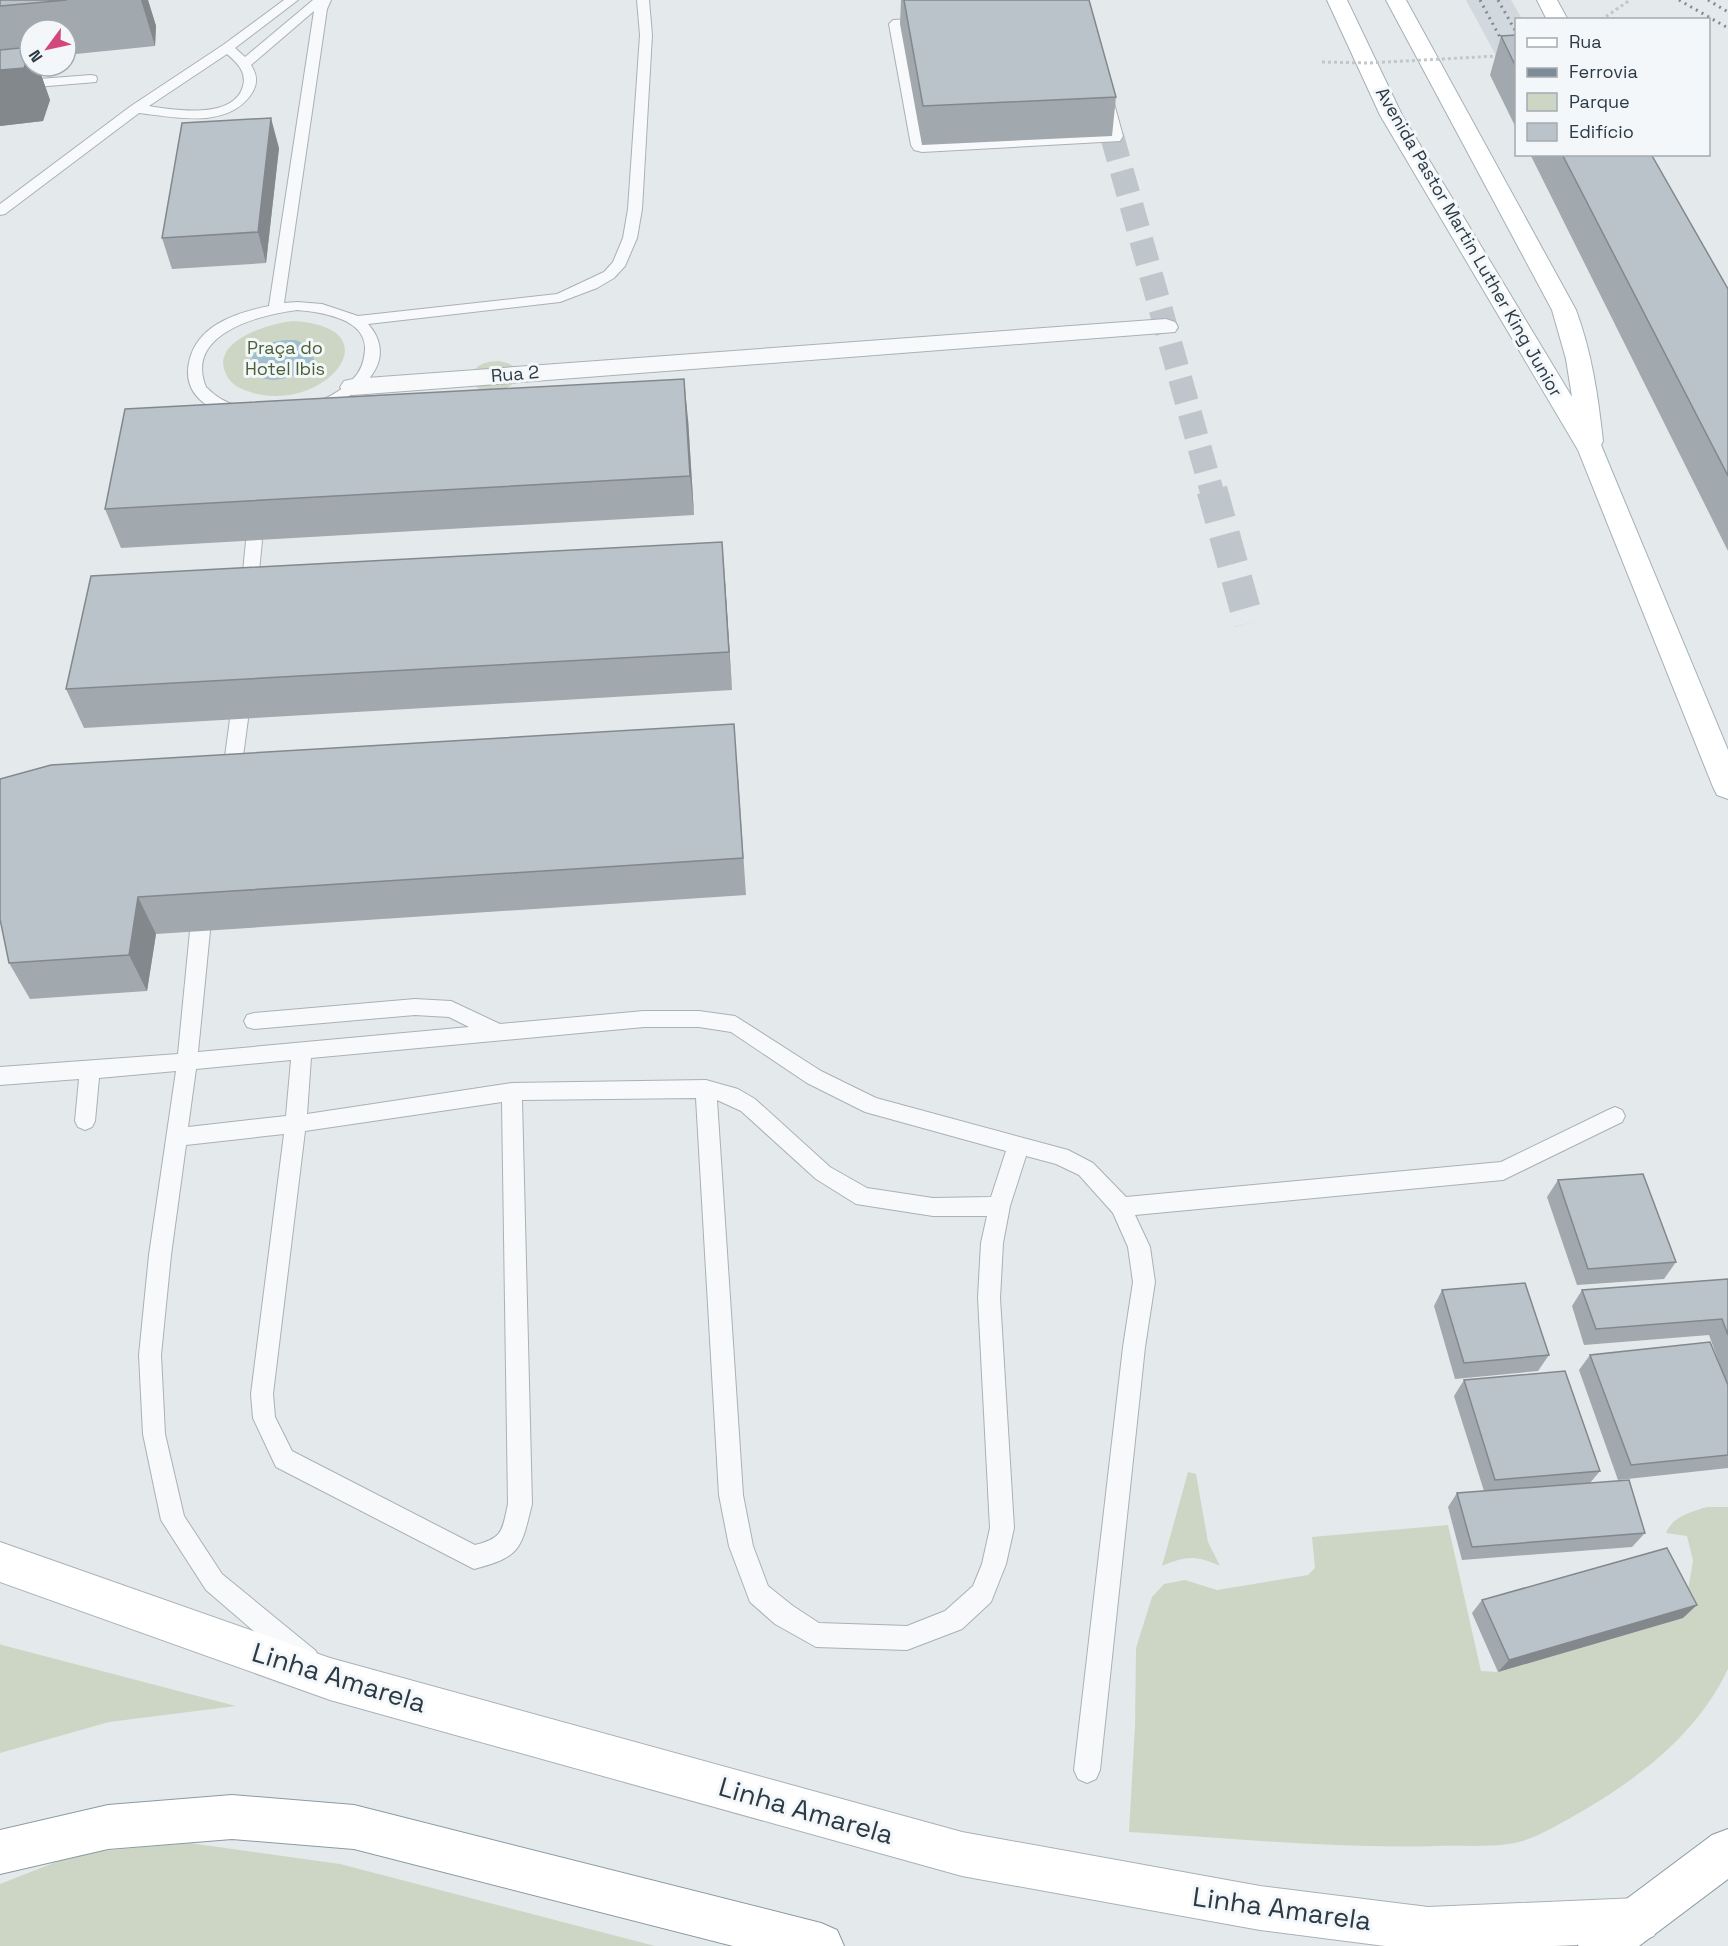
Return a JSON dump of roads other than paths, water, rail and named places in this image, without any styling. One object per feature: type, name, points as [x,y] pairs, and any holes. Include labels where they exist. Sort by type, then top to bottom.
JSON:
[{"type":"main road","name":"Avenida Pastor Martin Luther King Junior","points":[[1337,0],[1391,115],[1591,450],[1728,787]]},
{"type":"main road","name":"Avenida Pastor Martin Luther King Junior","points":[[1396,0],[1564,309],[1577,344],[1585,387],[1591,450]]},
{"type":"main road","points":[[1547,0],[1557,18]]},
{"type":"main road","name":"Linha Amarela","points":[[0,1562],[330,1679],[962,1854],[1260,1908],[1428,1929],[1638,1920]]},
{"type":"main road","points":[[0,1852],[108,1827],[232,1816],[354,1827],[821,1946]]},
{"type":"main road","points":[[1601,1946],[1728,1851]]},
{"type":"street","points":[[1079,16],[1112,136],[922,146],[900,24],[1079,16]]},
{"type":"street","name":"Rua 2","points":[[353,387],[1166,327]]},
{"type":"lane","points":[[0,211],[136,109],[227,48],[292,0]]},
{"type":"lane","points":[[246,63],[320,0]]},
{"type":"lane","points":[[276,308],[321,9],[325,0]]},
{"type":"lane","points":[[356,321],[560,298],[592,285],[609,275],[620,263],[630,238],[635,209],[646,35],[643,0]]},
{"type":"lane","points":[[136,109],[203,113],[231,108],[242,99],[250,87],[246,63],[227,48]]},
{"type":"lane","points":[[0,86],[91,79]]},
{"type":"lane","points":[[316,307],[331,310],[356,321],[368,335],[373,353],[363,376],[353,387],[333,400],[314,408],[294,414],[265,416],[243,413],[225,408],[211,400],[199,387],[194,372],[196,359],[203,346],[215,333],[244,316],[276,308],[316,307]]},
{"type":"lane","points":[[265,416],[268,433]]},
{"type":"lane","points":[[248,607],[254,541]]},
{"type":"lane","points":[[229,793],[239,719]]},
{"type":"lane","points":[[200,931],[178,1137],[159,1255],[150,1355],[154,1434],[173,1520],[214,1582],[330,1679]]},
{"type":"lane","points":[[254,1021],[415,1007],[451,1008],[500,1033]]},
{"type":"lane","points":[[0,1076],[90,1070],[644,1019],[699,1019],[735,1024],[814,1077],[872,1106],[1061,1156],[1086,1169],[1120,1208],[1139,1247],[1144,1282],[1134,1347],[1087,1770]]},
{"type":"lane","points":[[302,1051],[296,1124],[262,1394],[264,1418],[284,1459],[474,1557],[501,1551],[512,1539],[520,1504],[512,1092]]},
{"type":"lane","points":[[85,1120],[90,1070]]},
{"type":"lane","points":[[178,1137],[296,1124],[512,1092],[706,1089],[731,1095],[748,1105],[823,1173],[863,1197],[933,1208],[999,1206]]},
{"type":"lane","points":[[706,1089],[731,1495],[741,1546],[759,1593],[784,1615],[816,1635],[907,1638],[952,1620],[982,1594],[994,1564],[1002,1528],[989,1298],[992,1243],[999,1206],[1019,1144]]},
{"type":"lane","points":[[1120,1208],[1503,1171],[1615,1116]]},
{"type":"water","points":[[296,340],[312,348],[314,361],[300,373],[280,379],[270,380],[254,372],[250,363],[255,353],[268,344]]},
{"type":"tunnel","points":[[1112,136],[1212,492]]},
{"type":"tunnel","points":[[1212,490],[1249,623]]},
{"type":"railway","points":[[1480,0],[1515,65]]},
{"type":"railway","points":[[1498,0],[1515,30]]},
{"type":"railway","points":[[1679,0],[1728,28]]},
{"type":"railway","points":[[1708,0],[1728,12]]},
{"type":"park label","name":"Praça do Hotel Ibis","points":[[285,358]]}]
